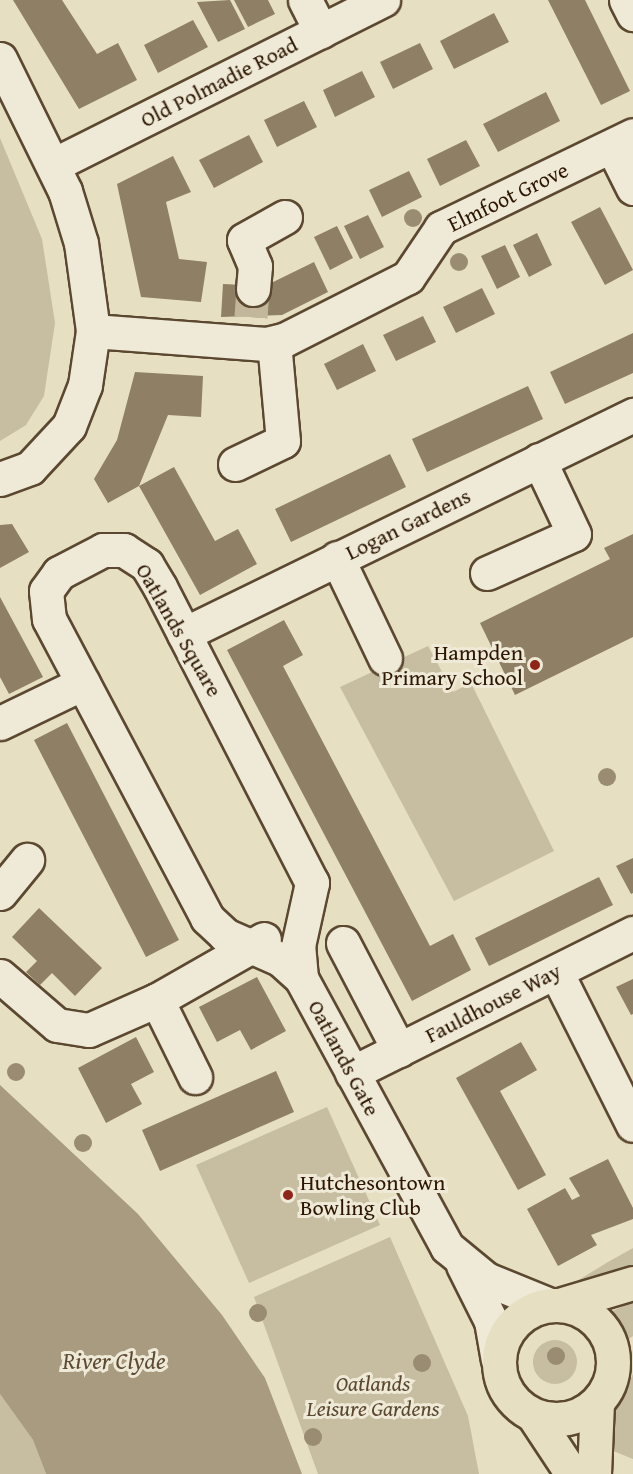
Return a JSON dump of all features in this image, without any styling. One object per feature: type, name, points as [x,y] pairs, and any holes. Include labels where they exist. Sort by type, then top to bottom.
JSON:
[{"type":"main road","points":[[572,1474],[533,1415],[505,1389],[498,1359],[517,1320],[555,1305],[633,1283]]},
{"type":"main road","points":[[533,1415],[567,1419],[597,1402],[623,1363],[595,1320],[555,1305]]},
{"type":"main road","points":[[594,1474],[597,1402]]},
{"type":"street","points":[[305,0],[321,31]]},
{"type":"street","name":"Old Polmadie Road","points":[[55,164],[383,0]]},
{"type":"street","points":[[626,0],[633,14]]},
{"type":"street","points":[[0,59],[55,164],[81,243],[93,331],[85,385],[69,426],[30,468],[0,479]]},
{"type":"street","points":[[622,141],[633,188]]},
{"type":"street","name":"Elmfoot Grove","points":[[257,322],[408,277],[441,228],[622,141]]},
{"type":"street","points":[[235,464],[283,441],[257,322],[255,266],[244,240],[285,217]]},
{"type":"street","points":[[93,331],[257,322]]},
{"type":"street","name":"Logan Gardens","points":[[184,633],[633,415]]},
{"type":"street","points":[[487,573],[574,534],[540,460]]},
{"type":"street","name":"Oatlands Square","points":[[103,550],[124,550],[147,565],[305,864],[314,895],[303,918],[301,978],[252,944],[225,935],[207,918],[49,618],[46,591],[59,573],[103,550]]},
{"type":"street","points":[[337,558],[385,658]]},
{"type":"street","points":[[0,723],[83,682]]},
{"type":"street","points":[[0,893],[27,860]]},
{"type":"street","points":[[0,976],[57,1025],[74,1031],[157,1000],[252,944],[303,918]]},
{"type":"street","name":"Fauldhouse Way","points":[[352,1073],[633,933]]},
{"type":"street","points":[[343,943],[399,1050]]},
{"type":"street","points":[[556,972],[633,1125]]},
{"type":"street","name":"Oatlands Gate","points":[[301,978],[434,1227],[463,1263]]},
{"type":"street","points":[[157,1000],[195,1077]]},
{"type":"street","points":[[463,1263],[508,1291],[555,1305]]},
{"type":"street","points":[[463,1263],[488,1313],[498,1359]]},
{"type":"green space","points":[[0,138],[42,239],[55,323],[44,396],[26,425],[0,441]]},
{"type":"green space","points":[[428,646],[453,692],[471,683],[554,851],[454,901],[340,687]]},
{"type":"green space","name":"Hutchesontown Bowling Club","points":[[327,1107],[380,1225],[249,1283],[196,1165]]},
{"type":"green space","name":"Oatlands Leisure Gardens","points":[[390,1237],[468,1416],[479,1474],[318,1474],[254,1297]]},
{"type":"green space","points":[[633,1248],[633,1274],[564,1289],[608,1262]]},
{"type":"green space","points":[[633,1302],[633,1336],[624,1342],[608,1313]]},
{"type":"green space","points":[[555,1340],[564,1341],[571,1346],[576,1353],[576,1371],[571,1378],[564,1383],[555,1384],[546,1383],[539,1378],[534,1371],[533,1362],[534,1353],[539,1346],[546,1341]]},
{"type":"green space","points":[[633,1374],[633,1459],[606,1448],[606,1430]]},
{"type":"green space","points":[[0,1394],[33,1440],[46,1474],[0,1474]]},
{"type":"water","name":"River Clyde","points":[[0,1085],[138,1214],[222,1315],[265,1378],[302,1474],[46,1474],[33,1440],[0,1394]]},
{"type":"building","points":[[13,0],[62,0],[97,54],[118,43],[137,80],[79,109]]},
{"type":"building","points":[[230,0],[245,29],[218,42],[197,2]]},
{"type":"building","points":[[234,0],[268,0],[275,14],[248,27]]},
{"type":"building","points":[[548,0],[585,0],[630,91],[601,105]]},
{"type":"building","points":[[494,13],[509,42],[454,69],[440,41]]},
{"type":"building","points":[[193,20],[208,47],[158,73],[144,45]]},
{"type":"building","points":[[420,43],[433,69],[393,89],[380,62]]},
{"type":"building","points":[[362,71],[375,97],[335,117],[323,90]]},
{"type":"building","points":[[546,92],[560,121],[498,152],[483,124]]},
{"type":"building","points":[[304,101],[317,127],[277,147],[264,120]]},
{"type":"building","points":[[249,135],[263,162],[214,188],[199,160]]},
{"type":"building","points":[[466,140],[480,166],[440,186],[427,159]]},
{"type":"building","points":[[173,156],[191,192],[166,202],[179,259],[207,262],[201,302],[141,297],[117,184]]},
{"type":"building","points":[[409,171],[422,197],[382,217],[369,190]]},
{"type":"building","points":[[600,207],[633,270],[605,285],[571,222]]},
{"type":"building","points":[[368,215],[384,247],[360,259],[344,226]]},
{"type":"building","points":[[337,226],[353,258],[330,270],[314,237]]},
{"type":"building","points":[[537,233],[552,265],[529,277],[513,245]]},
{"type":"building","points":[[505,245],[520,277],[497,289],[481,256]]},
{"type":"building","points":[[314,262],[328,292],[282,315],[221,317],[223,284],[265,286]]},
{"type":"building","points":[[482,288],[495,314],[456,333],[443,307]]},
{"type":"building","points":[[423,316],[436,342],[396,361],[383,335]]},
{"type":"building","points":[[633,333],[633,373],[565,404],[550,372]]},
{"type":"building","points":[[363,344],[376,371],[337,390],[324,364]]},
{"type":"building","points":[[135,372],[203,376],[201,417],[168,415],[139,486],[108,503],[94,479],[117,440]]},
{"type":"building","points":[[528,386],[543,419],[427,472],[412,439]]},
{"type":"building","points":[[390,454],[406,487],[291,542],[275,509]]},
{"type":"building","points":[[174,467],[215,541],[238,529],[257,564],[200,595],[139,486]]},
{"type":"building","points":[[12,524],[29,552],[0,568],[0,525]]},
{"type":"building","points":[[633,534],[633,637],[515,695],[480,623],[610,559],[604,548]]},
{"type":"building","points":[[0,597],[43,677],[9,694],[0,677]]},
{"type":"building","points":[[284,620],[303,655],[283,666],[430,946],[453,934],[471,970],[412,1001],[227,650]]},
{"type":"building","points":[[67,723],[179,940],[146,957],[34,740]]},
{"type":"building","points":[[633,858],[633,893],[631,894],[616,866]]},
{"type":"building","points":[[599,877],[613,905],[489,966],[475,938]]},
{"type":"building","points":[[39,908],[102,968],[75,996],[52,973],[40,985],[26,972],[37,961],[12,937]]},
{"type":"building","points":[[257,977],[286,1031],[251,1050],[240,1030],[217,1042],[199,1007]]},
{"type":"building","points":[[633,979],[633,1014],[631,1015],[616,987]]},
{"type":"building","points":[[136,1037],[154,1072],[131,1084],[142,1104],[106,1123],[78,1068]]},
{"type":"building","points":[[521,1042],[537,1070],[500,1091],[546,1175],[518,1190],[456,1078]]},
{"type":"building","points":[[276,1071],[294,1112],[160,1171],[142,1130]]},
{"type":"building","points":[[608,1159],[633,1208],[633,1219],[591,1235],[597,1245],[558,1266],[527,1209],[565,1188],[572,1200],[580,1196],[569,1178]]},
{"type":"tunnel","points":[[251,317],[253,289]]},
{"type":"place","name":"Hampden Primary School","points":[[535,665]]},
{"type":"place","name":"Hutchesontown Bowling Club","points":[[288,1195]]}]
